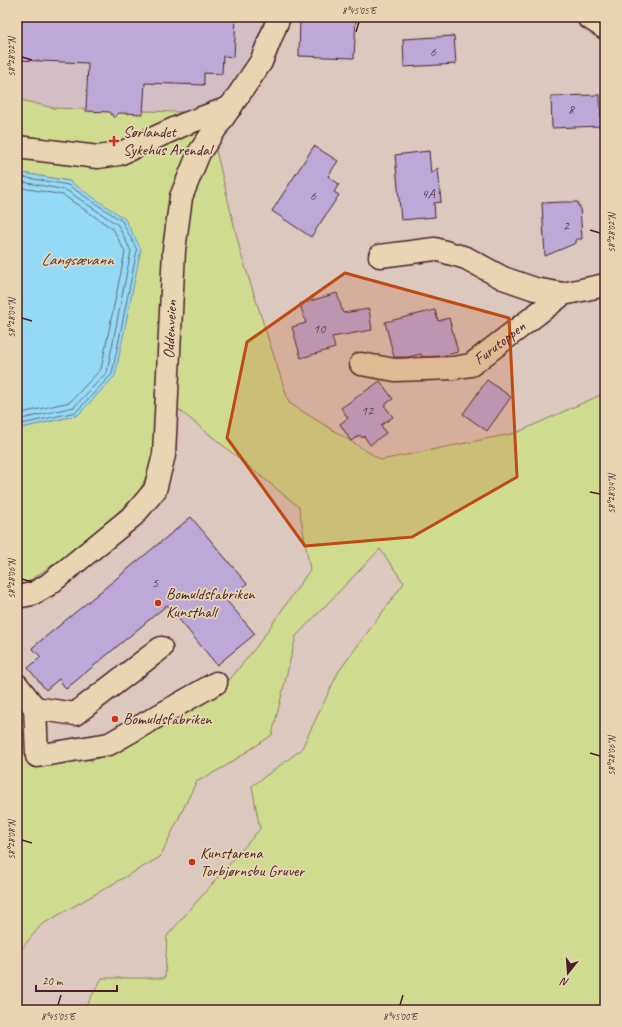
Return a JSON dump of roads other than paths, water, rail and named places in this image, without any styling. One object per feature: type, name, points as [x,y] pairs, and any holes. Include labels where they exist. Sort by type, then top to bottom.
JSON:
[{"type":"street","name":"Oddenveien","points":[[18,600],[48,585],[134,515],[155,490],[164,455],[174,250],[181,197],[199,153],[261,62],[279,17]]},
{"type":"street","points":[[588,17],[605,28]]},
{"type":"street","points":[[17,147],[98,157],[119,154],[185,124],[231,107]]},
{"type":"street","points":[[380,256],[435,248],[466,258],[503,278],[535,289],[564,294]]},
{"type":"street","name":"Furutoppen","points":[[361,364],[395,370],[453,368],[470,365],[564,294],[605,285]]},
{"type":"street","points":[[34,708],[75,714],[161,648]]},
{"type":"street","points":[[17,685],[34,708],[37,756],[109,744],[216,683]]},
{"type":"water","name":"Langsævann","points":[[17,172],[69,181],[125,219],[141,249],[115,376],[78,415],[17,429]]},
{"type":"place","name":"Sørlandet Sykehus Arendal","points":[[114,141]]},
{"type":"place","name":"Bomuldsfabriken Kunsthall","points":[[158,603]]},
{"type":"place","name":"Bomuldsfabriken","points":[[115,719]]},
{"type":"place","name":"Kunstarena Torbjørnsbu Gruver","points":[[192,862]]}]
